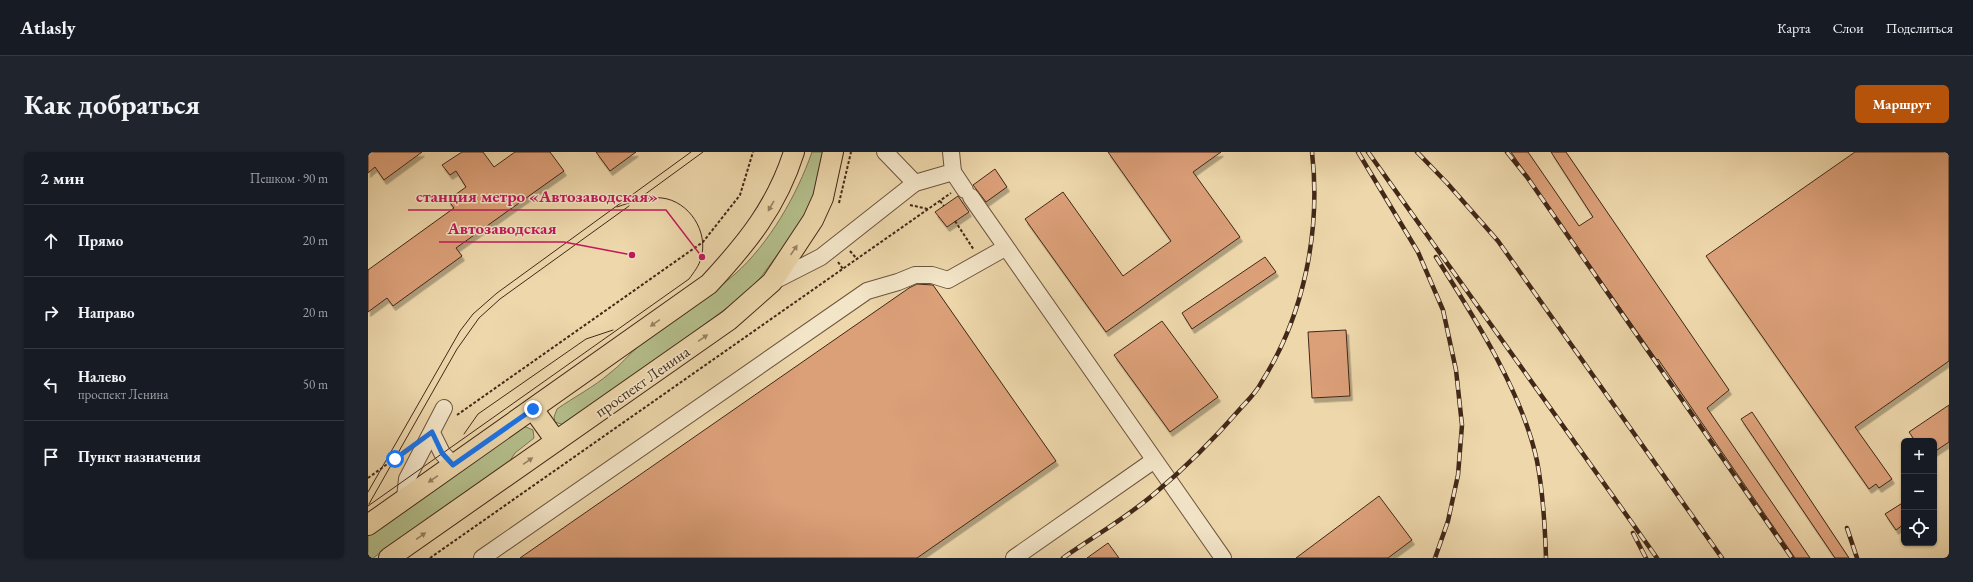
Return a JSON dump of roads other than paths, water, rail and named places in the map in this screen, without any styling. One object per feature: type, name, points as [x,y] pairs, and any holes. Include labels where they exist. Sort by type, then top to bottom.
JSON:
[{"type":"main road","points":[[368,525],[709,284],[731,260],[771,206],[788,172],[794,152]]},
{"type":"main road","name":"проспект Ленина","points":[[389,558],[730,320],[772,282],[813,220],[823,198],[833,152]]},
{"type":"main road","points":[[533,409],[556,442]]},
{"type":"street","points":[[885,152],[915,183]]},
{"type":"street","points":[[951,152],[953,172],[1153,461],[1223,558]]},
{"type":"street","points":[[772,282],[821,257],[915,183],[953,172]]},
{"type":"street","points":[[482,558],[867,291],[898,282],[915,275],[932,275],[948,280],[1005,248]]},
{"type":"street","points":[[405,498],[407,479],[432,432],[447,413]]},
{"type":"street","points":[[432,432],[442,453],[453,465]]},
{"type":"street","points":[[1014,558],[1153,461]]},
{"type":"tram line","points":[[368,492],[460,331],[473,314],[497,293],[691,152]]},
{"type":"tram line","points":[[640,198],[703,152]]},
{"type":"tram line","points":[[368,506],[689,279],[699,264],[703,248],[699,228],[695,219],[688,211],[672,200],[662,198],[639,200],[617,207]]},
{"type":"tram line","points":[[369,504],[457,349],[479,318],[500,299],[629,206]]},
{"type":"tram line","points":[[464,434],[478,414],[586,339],[613,330]]},
{"type":"railway","points":[[1063,558],[1132,511],[1166,484],[1210,442],[1259,387],[1276,357],[1288,330],[1306,272],[1314,212],[1312,152]]},
{"type":"railway","points":[[1358,152],[1418,252],[1443,310],[1456,370],[1462,425],[1458,475],[1448,521],[1435,558]]},
{"type":"railway","points":[[1368,152],[1657,558]]},
{"type":"railway","points":[[1417,152],[1447,183],[1498,241],[1722,558]]},
{"type":"railway","points":[[1507,152],[1527,177],[1792,558]]},
{"type":"railway","points":[[1436,257],[1466,304],[1495,355],[1520,408],[1530,435],[1537,461],[1541,485],[1546,558]]},
{"type":"railway","points":[[1847,528],[1857,558]]},
{"type":"railway","points":[[1633,533],[1646,558]]},
{"type":"place","name":"Автозаводская","points":[[632,255]]},
{"type":"place","name":"станция метро «Автозаводская»","points":[[702,257]]}]
